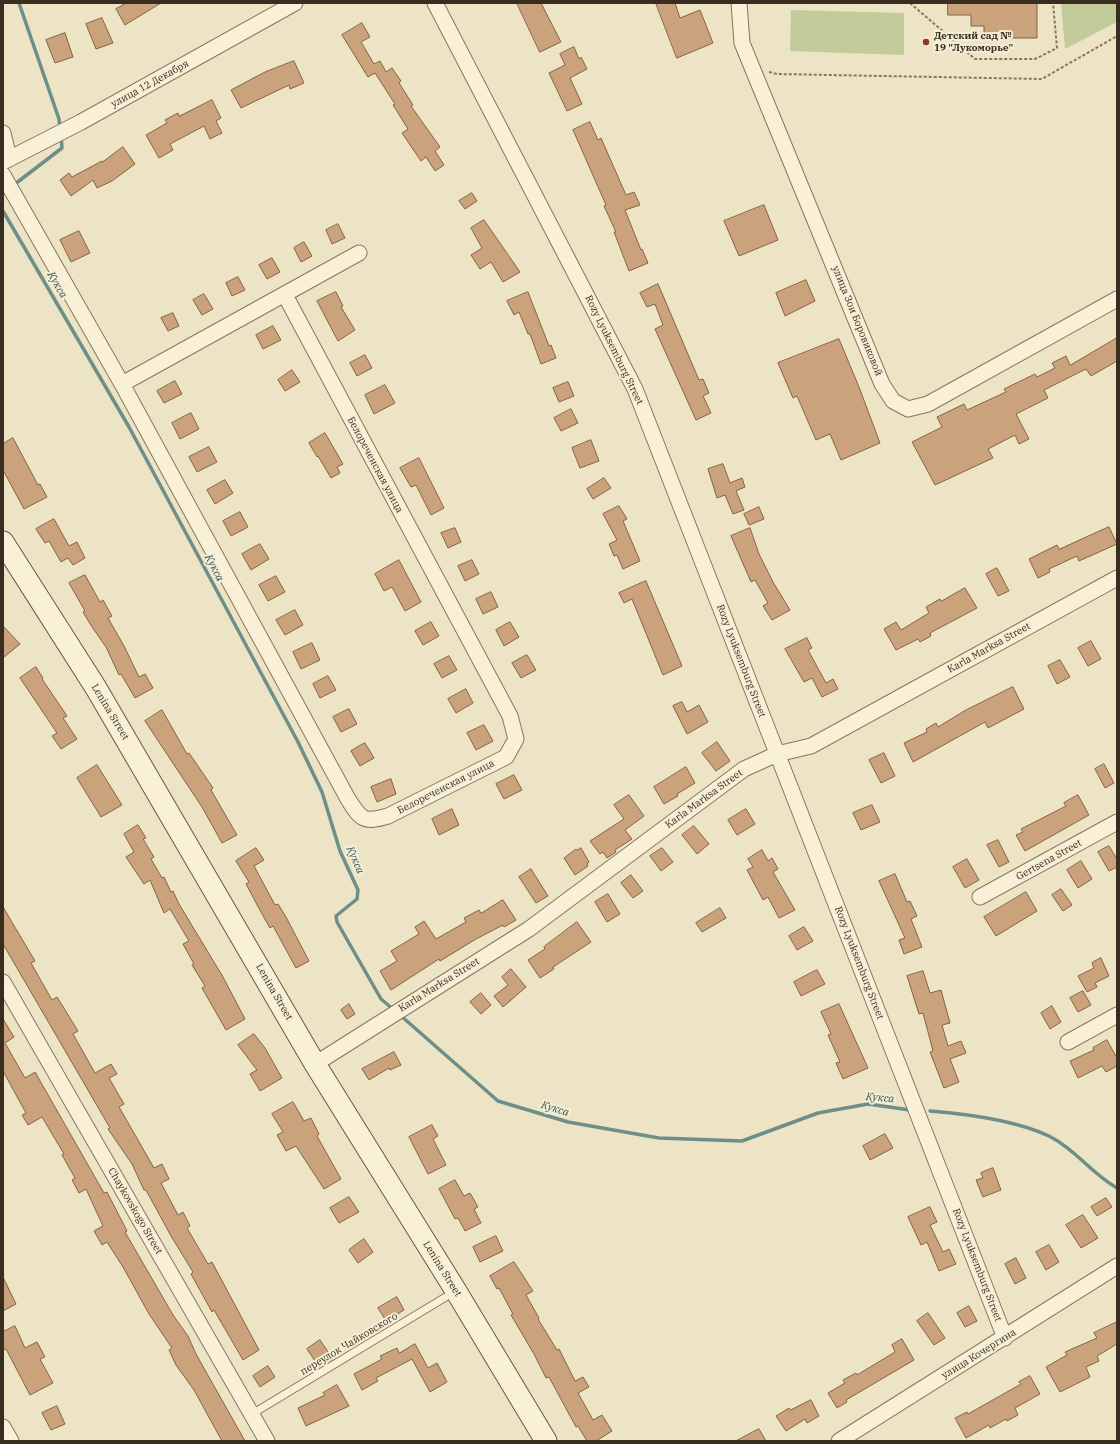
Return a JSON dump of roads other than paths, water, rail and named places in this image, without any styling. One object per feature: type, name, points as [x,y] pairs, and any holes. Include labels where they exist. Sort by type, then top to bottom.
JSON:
[{"type":"street","name":"улица 12 Декабря","points":[[6,160],[81,122],[295,3]]},
{"type":"street","name":"Rozy Lyuksemburg Street","points":[[436,3],[635,389],[1006,1338]]},
{"type":"street","name":"улица Зои Боровиковой","points":[[739,3],[742,43],[882,384],[893,401],[908,409],[928,404],[1117,299]]},
{"type":"street","points":[[3,133],[6,160]]},
{"type":"street","name":"Белореченская улица","points":[[3,175],[122,384],[358,815],[372,820],[388,816],[506,757],[516,739],[510,716],[284,295]]},
{"type":"street","points":[[122,384],[359,253]]},
{"type":"street","name":"Lenina Street","points":[[3,542],[96,688],[315,1064],[456,1291],[546,1441]]},
{"type":"street","name":"Karla Marksa Street","points":[[315,1064],[529,928],[744,769],[777,754],[811,746],[1117,578]]},
{"type":"street","name":"Gertsena Street","points":[[980,897],[1117,822]]},
{"type":"street","name":"Chaykovskogo Street","points":[[3,982],[267,1441]]},
{"type":"street","points":[[1068,1042],[1117,1015]]},
{"type":"street","name":"улица Кочергина","points":[[839,1441],[1006,1338],[1117,1266]]},
{"type":"street","points":[[3,1427],[11,1441]]},
{"type":"lane","name":"переулок Чайковского","points":[[252,1414],[456,1291]]},
{"type":"waterway","name":"Кукса","points":[[19,3],[59,119],[60,128]]},
{"type":"waterway","name":"Кукса","points":[[15,184],[62,148],[61,136]]},
{"type":"waterway","name":"Кукса","points":[[3,211],[129,427],[298,742],[322,792],[340,851],[358,890],[357,899],[336,916],[337,922],[381,999],[394,1010]]},
{"type":"waterway","name":"Кукса","points":[[400,1015],[498,1101],[568,1122],[659,1138],[742,1141],[818,1113],[868,1104],[910,1110]]},
{"type":"waterway","name":"Кукса","points":[[930,1111],[991,1119],[1036,1130],[1058,1141],[1099,1176],[1117,1188]]},
{"type":"place","name":"Детский сад № 19 \"Лукоморье\"","points":[[926,42]]}]
